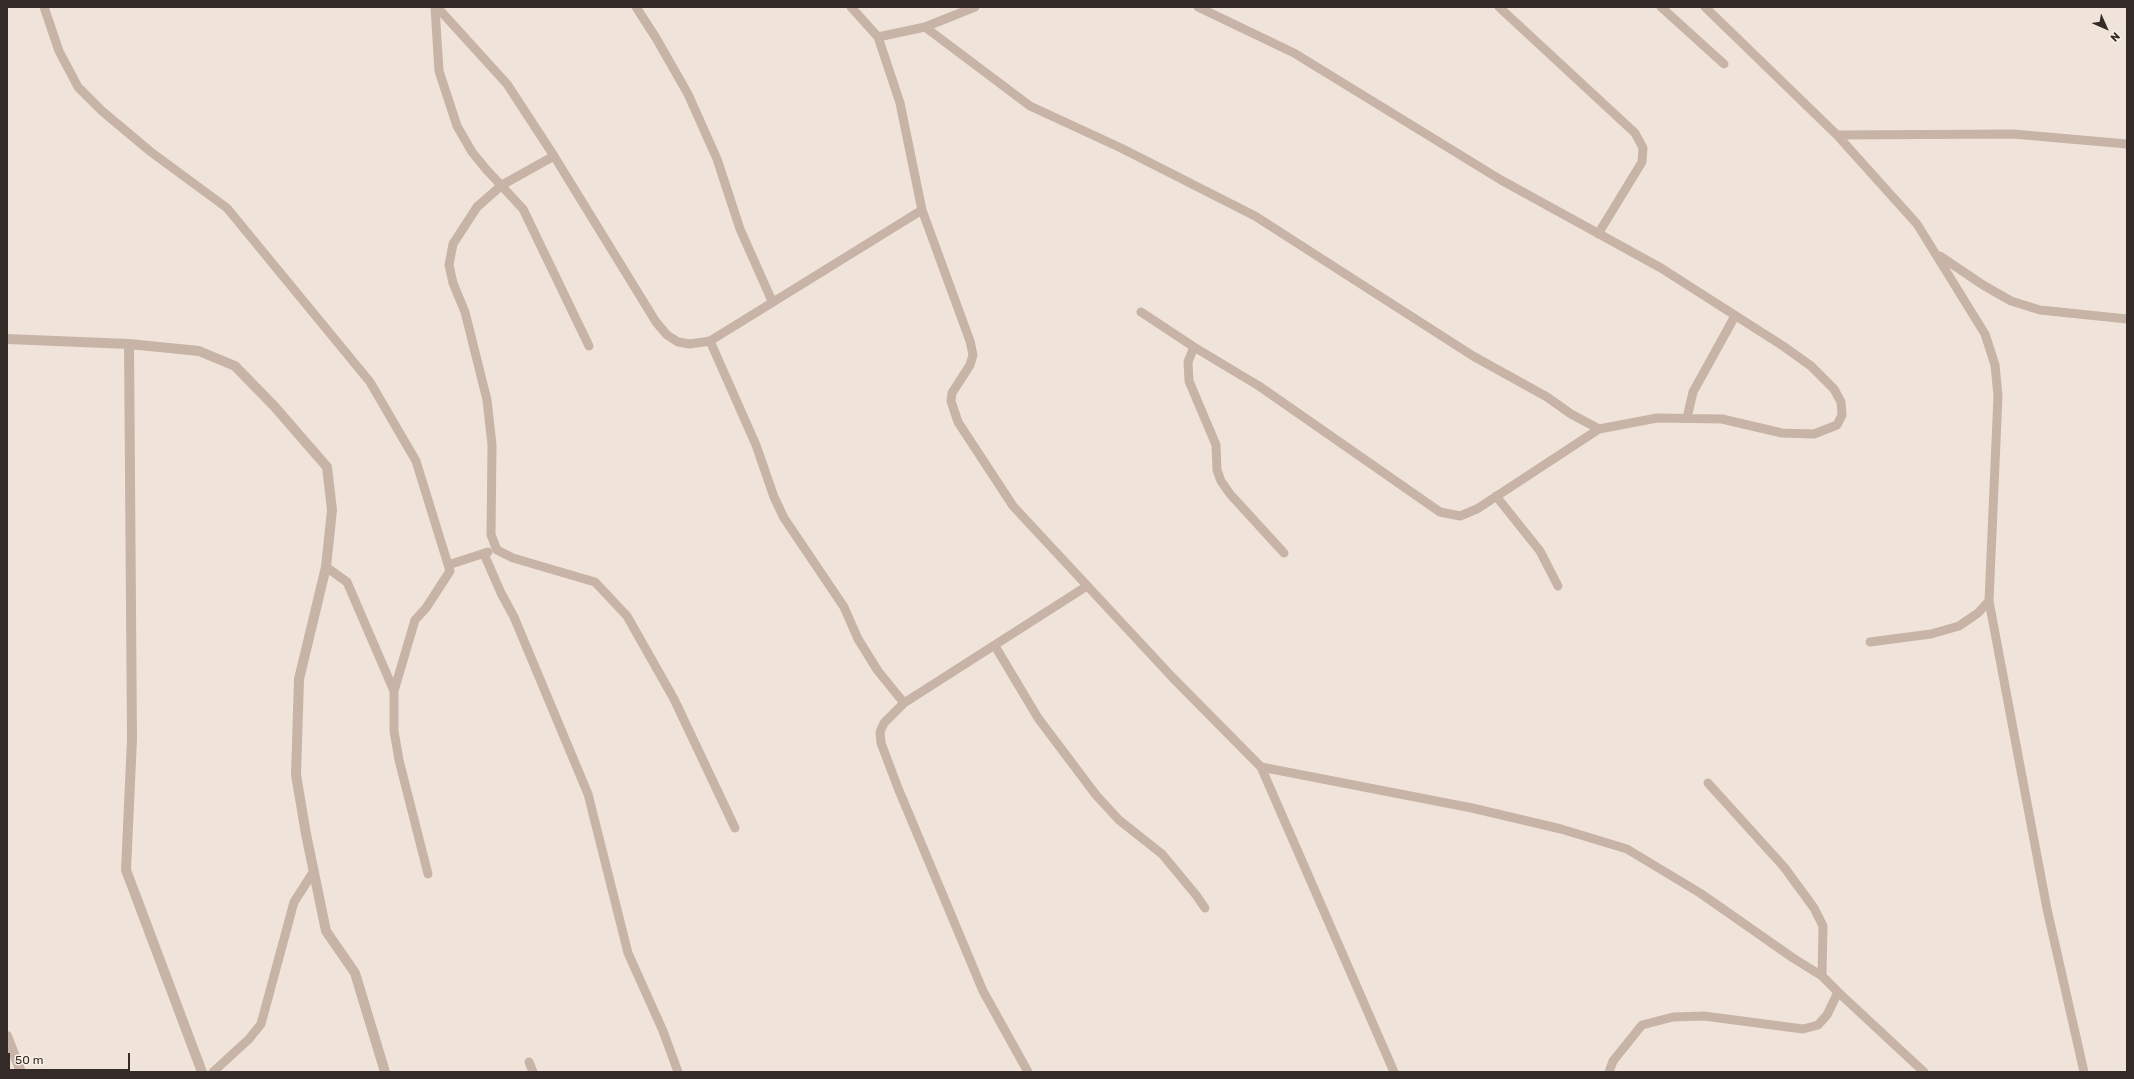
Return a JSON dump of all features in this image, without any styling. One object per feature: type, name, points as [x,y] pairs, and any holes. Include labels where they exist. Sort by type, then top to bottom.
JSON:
[{"type":"street","points":[[7,339],[129,344],[199,351],[235,366],[274,406],[327,467],[332,510],[326,566],[299,679],[296,775],[326,931],[355,973],[385,1072]]},
{"type":"street","points":[[129,344],[132,739],[126,870],[202,1072]]},
{"type":"street","points":[[7,1036],[21,1072]]},
{"type":"lane","points":[[44,7],[59,51],[78,87],[102,111],[145,146],[227,208],[370,382],[416,461],[450,571],[426,608],[414,620],[394,691],[394,731],[399,760],[428,874]]},
{"type":"lane","points":[[436,7],[507,84],[554,156],[656,322],[667,335],[678,342],[690,344],[710,341],[772,301],[922,210]]},
{"type":"lane","points":[[436,7],[439,71],[457,126],[472,152],[523,209],[589,346]]},
{"type":"lane","points":[[636,7],[656,38],[688,94],[717,158],[740,229],[772,301]]},
{"type":"lane","points":[[851,7],[878,37],[900,103],[922,210],[970,341],[972,355],[970,365],[952,393],[951,401],[958,422],[1013,506],[1173,678],[1261,767],[1394,1072]]},
{"type":"lane","points":[[878,37],[925,27],[975,7]]},
{"type":"lane","points":[[1142,312],[1194,347],[1259,386],[1440,512],[1460,516],[1477,509],[1599,429],[1657,418],[1687,418],[1722,419],[1797,434],[1814,434],[1837,425],[1842,415],[1841,402],[1834,389],[1811,366],[1660,268],[1501,180],[1294,53],[1198,7]]},
{"type":"lane","points":[[1499,7],[1635,133],[1643,148],[1642,162],[1598,234]]},
{"type":"lane","points":[[1661,7],[1724,64]]},
{"type":"lane","points":[[1705,7],[1837,135],[1917,224],[1938,254],[1985,334],[1995,365],[1998,396],[1989,601],[2047,909],[2084,1072]]},
{"type":"lane","points":[[925,27],[1030,106],[1121,148],[1256,216],[1473,356],[1548,397],[1571,414],[1599,429]]},
{"type":"lane","points":[[1837,135],[2013,134],[2127,144]]},
{"type":"lane","points":[[554,156],[502,185],[477,208],[453,244],[449,265],[453,283],[465,312],[487,400],[492,445],[491,535],[497,550],[512,558],[595,582],[627,616],[674,699],[735,828]]},
{"type":"lane","points":[[1938,254],[1983,285],[2011,301],[2040,310],[2127,319]]},
{"type":"lane","points":[[1687,418],[1693,392],[1735,316]]},
{"type":"lane","points":[[710,341],[756,445],[774,497],[784,518],[844,607],[858,639],[874,664],[904,703]]},
{"type":"lane","points":[[1194,347],[1188,362],[1189,381],[1216,445],[1217,470],[1221,481],[1230,494],[1284,553]]},
{"type":"lane","points":[[1496,496],[1540,551],[1558,586]]},
{"type":"lane","points":[[448,565],[497,550]]},
{"type":"lane","points":[[484,554],[514,617],[588,794],[628,953],[663,1031],[678,1072]]},
{"type":"lane","points":[[326,566],[347,582],[394,691]]},
{"type":"lane","points":[[1028,1072],[983,991],[881,743],[880,732],[884,723],[904,703],[1087,586]]},
{"type":"lane","points":[[1870,642],[1931,634],[1959,626],[1978,613],[1989,601]]},
{"type":"lane","points":[[995,646],[1038,718],[1096,796],[1119,820],[1162,854],[1205,908]]},
{"type":"lane","points":[[1261,767],[1472,808],[1561,829],[1627,849],[1700,893],[1793,958],[1822,976],[1924,1072]]},
{"type":"lane","points":[[1708,783],[1784,868],[1814,908],[1823,926],[1822,976]]},
{"type":"lane","points":[[213,1072],[244,1044],[261,1024],[294,902],[314,871]]},
{"type":"lane","points":[[1609,1072],[1613,1061],[1642,1025],[1673,1017],[1704,1016],[1803,1029],[1818,1024],[1827,1015],[1838,992]]},
{"type":"lane","points":[[529,1062],[533,1072]]}]
